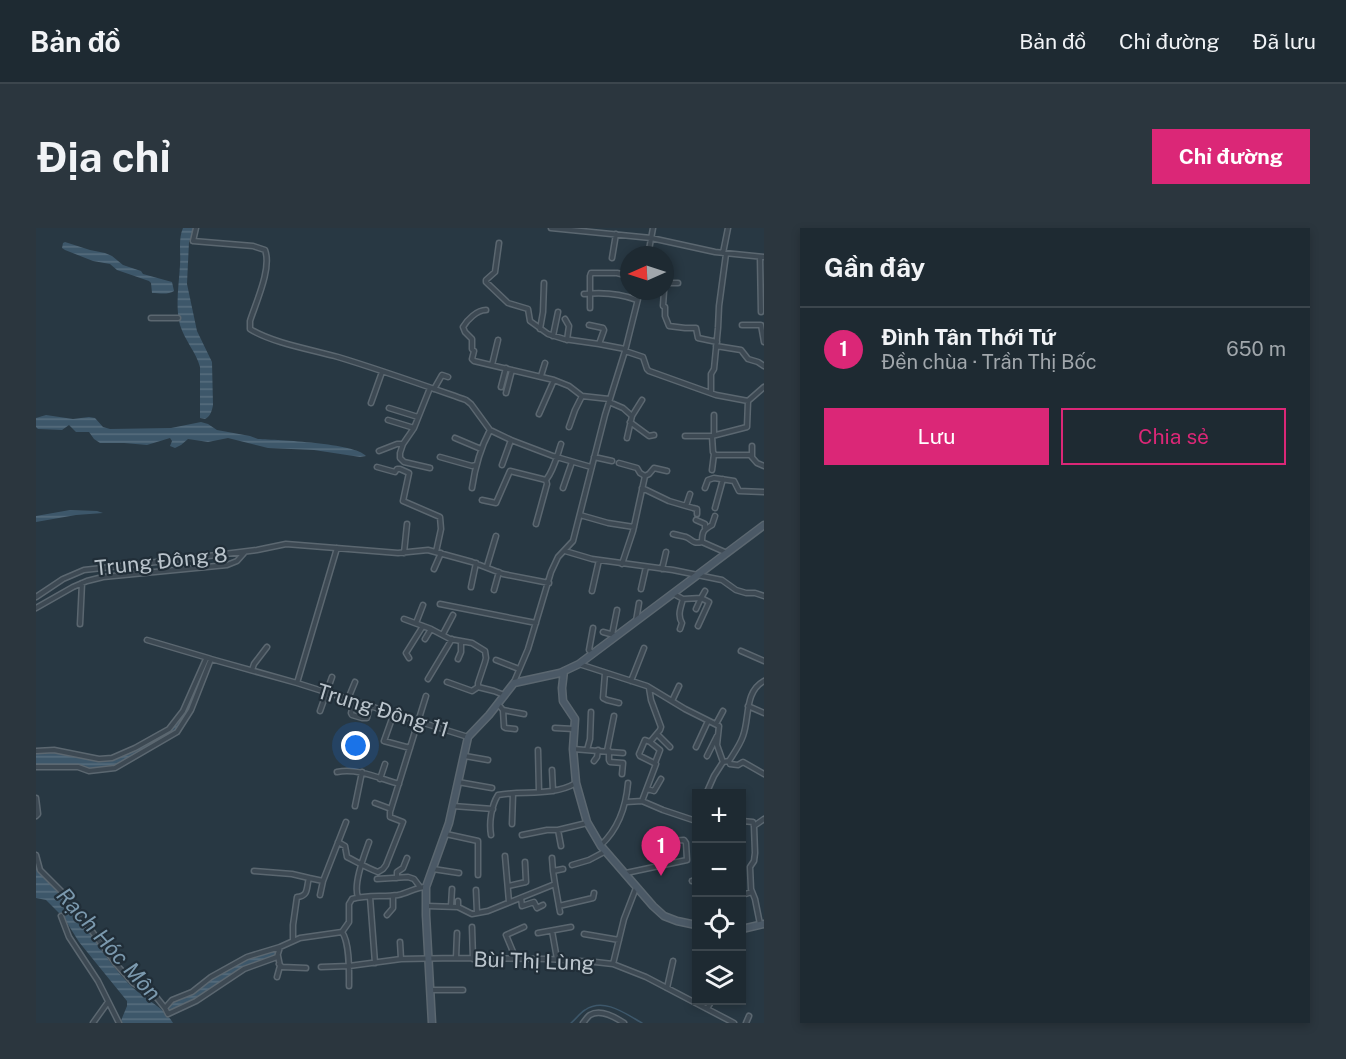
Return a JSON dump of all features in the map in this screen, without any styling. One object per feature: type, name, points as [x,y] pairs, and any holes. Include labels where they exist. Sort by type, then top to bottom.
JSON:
[{"type":"main road","points":[[432,1023],[423,887],[433,869],[445,834],[468,737],[514,683],[564,671],[579,664],[764,525]]},
{"type":"main road","points":[[564,671],[563,701],[574,716],[573,749],[576,783],[587,822],[603,849],[664,916],[692,924]]},
{"type":"main road","points":[[746,928],[762,925]]},
{"type":"street","points":[[195,228],[193,240],[244,245],[265,250],[266,266],[250,321],[250,329],[269,338],[339,357],[466,400],[490,430],[556,457],[591,467]]},
{"type":"street","points":[[551,228],[651,238],[691,248],[762,257],[761,312]]},
{"type":"street","points":[[650,246],[653,228]]},
{"type":"street","points":[[711,393],[711,374],[714,369],[728,228]]},
{"type":"street","points":[[612,258],[616,234]]},
{"type":"street","points":[[499,243],[495,272],[486,282],[508,303],[528,309],[530,321],[540,329],[567,340],[625,350],[643,357],[649,371],[711,393],[748,400]]},
{"type":"street","points":[[590,308],[591,273],[620,274]]},
{"type":"street","points":[[540,329],[544,283]]},
{"type":"street","points":[[584,294],[620,294]]},
{"type":"street","points":[[514,683],[528,649],[551,572],[558,557],[573,541],[637,300]]},
{"type":"street","points":[[663,300],[665,316],[669,326],[696,328],[698,338],[741,350],[748,359],[764,366]]},
{"type":"street","points":[[486,310],[481,310],[474,315],[463,327],[472,339],[474,351],[472,360],[554,380],[569,386],[582,396],[609,400],[632,416]]},
{"type":"street","points":[[553,336],[558,312]]},
{"type":"street","points":[[151,318],[178,318]]},
{"type":"street","points":[[565,319],[570,326],[567,340]]},
{"type":"street","points":[[589,325],[603,328],[599,344]]},
{"type":"street","points":[[742,325],[761,325],[764,342]]},
{"type":"street","points":[[492,365],[498,340]]},
{"type":"street","points":[[541,376],[544,363]]},
{"type":"street","points":[[501,387],[506,368]]},
{"type":"street","points":[[506,393],[512,370]]},
{"type":"street","points":[[371,404],[382,372]]},
{"type":"street","points":[[430,468],[404,462],[399,453],[402,444],[414,428],[432,389],[442,375],[448,376]]},
{"type":"street","points":[[539,414],[554,380]]},
{"type":"street","points":[[685,436],[713,436],[747,427],[748,400],[764,387]]},
{"type":"street","points":[[569,427],[582,396]]},
{"type":"street","points":[[627,438],[632,416],[642,400]]},
{"type":"street","points":[[390,408],[418,417]]},
{"type":"street","points":[[712,470],[714,415]]},
{"type":"street","points":[[388,420],[414,428]]},
{"type":"street","points":[[630,422],[649,436],[654,435]]},
{"type":"street","points":[[472,488],[481,448],[490,430]]},
{"type":"street","points":[[455,438],[481,448]]},
{"type":"street","points":[[502,465],[511,440]]},
{"type":"street","points":[[379,451],[402,444]]},
{"type":"street","points":[[536,524],[546,480],[549,478],[561,444]]},
{"type":"street","points":[[752,446],[752,456],[757,463],[764,466]]},
{"type":"street","points":[[714,454],[752,456]]},
{"type":"street","points":[[440,457],[472,466],[476,465]]},
{"type":"street","points":[[594,457],[612,461]]},
{"type":"street","points":[[563,489],[572,462]]},
{"type":"street","points":[[619,463],[637,468],[645,476]]},
{"type":"street","points":[[377,467],[395,472],[399,469],[409,474],[403,501],[440,517],[439,552],[434,569]]},
{"type":"street","points":[[645,476],[650,474],[654,468],[667,471]]},
{"type":"street","points":[[482,500],[496,503],[510,471],[546,480]]},
{"type":"street","points":[[622,564],[634,527],[645,476]]},
{"type":"street","points":[[705,488],[709,479],[723,479],[734,481],[739,491],[764,492]]},
{"type":"street","points":[[715,508],[723,479]]},
{"type":"street","points":[[642,488],[669,501],[697,509],[697,514]]},
{"type":"street","points":[[686,506],[690,494]]},
{"type":"street","points":[[580,515],[634,527]]},
{"type":"street","points":[[705,528],[712,525],[715,516]]},
{"type":"street","points":[[696,520],[703,523],[705,528],[702,542]]},
{"type":"street","points":[[404,553],[407,524]]},
{"type":"street","points":[[673,534],[693,542],[702,542],[727,553]]},
{"type":"street","points":[[487,566],[496,536]]},
{"type":"street","name":"Trung Đông 8","points":[[36,597],[63,579],[84,570],[257,550],[286,544],[404,553],[428,550],[487,566],[499,572],[549,583]]},
{"type":"street","points":[[297,683],[337,548]]},
{"type":"street","points":[[36,608],[82,583],[103,578],[227,565],[237,561],[246,551]]},
{"type":"street","points":[[565,551],[599,560],[722,580],[736,590],[764,596]]},
{"type":"street","points":[[662,569],[666,552]]},
{"type":"street","points":[[592,591],[599,560]]},
{"type":"street","points":[[471,587],[476,563]]},
{"type":"street","points":[[641,589],[646,567]]},
{"type":"street","points":[[494,590],[499,572]]},
{"type":"street","points":[[80,624],[82,583]]},
{"type":"street","points":[[696,609],[705,591]]},
{"type":"street","points":[[674,594],[683,599],[701,598],[709,603],[698,626]]},
{"type":"street","points":[[680,629],[683,599]]},
{"type":"street","points":[[636,622],[639,603]]},
{"type":"street","points":[[440,604],[536,623]]},
{"type":"street","points":[[416,623],[423,605]]},
{"type":"street","points":[[603,632],[615,635],[617,610]]},
{"type":"street","points":[[442,634],[453,615]]},
{"type":"street","points":[[404,619],[481,648],[486,654],[478,687]]},
{"type":"street","points":[[409,658],[406,653],[423,626]]},
{"type":"street","points":[[593,628],[589,650],[594,654]]},
{"type":"street","points":[[425,639],[431,629]]},
{"type":"street","points":[[428,680],[452,639]]},
{"type":"street","name":"Trung Đông 11","points":[[147,640],[297,683],[468,737]]},
{"type":"street","points":[[458,659],[461,652],[461,641]]},
{"type":"street","points":[[252,670],[267,647]]},
{"type":"street","points":[[631,681],[644,648]]},
{"type":"street","points":[[741,651],[764,661]]},
{"type":"street","points":[[36,751],[54,750],[99,759],[112,758],[135,748],[169,729],[183,711],[206,659],[210,659]]},
{"type":"street","points":[[36,767],[78,767],[89,771],[115,768],[177,732],[191,710],[210,659]]},
{"type":"street","points":[[496,660],[519,669]]},
{"type":"street","points":[[579,664],[638,682],[719,726],[707,756]]},
{"type":"street","points":[[605,673],[603,698],[619,703]]},
{"type":"street","points":[[320,711],[332,677]]},
{"type":"street","points":[[729,761],[743,736],[750,697],[756,686],[764,681]]},
{"type":"street","points":[[348,699],[355,682]]},
{"type":"street","points":[[447,682],[472,691],[478,687],[504,696]]},
{"type":"street","points":[[672,701],[679,686]]},
{"type":"street","points":[[649,687],[651,700],[661,727],[650,742]]},
{"type":"street","points":[[338,842],[345,846],[347,857],[369,869],[378,872],[386,865],[403,822],[390,817],[391,809],[426,696]]},
{"type":"street","points":[[354,701],[352,715],[367,718],[370,706]]},
{"type":"street","points":[[498,704],[503,710],[504,727],[515,729]]},
{"type":"street","points":[[748,706],[764,713]]},
{"type":"street","points":[[503,710],[524,714]]},
{"type":"street","points":[[716,724],[723,711]]},
{"type":"street","points":[[587,750],[590,739],[591,712]]},
{"type":"street","points":[[394,713],[384,741],[410,748]]},
{"type":"street","points":[[614,716],[608,751],[609,760],[623,763],[622,774]]},
{"type":"street","points":[[696,747],[708,721]]},
{"type":"street","points":[[555,728],[574,729]]},
{"type":"street","points":[[657,735],[670,747]]},
{"type":"street","points":[[717,735],[717,744],[723,762]]},
{"type":"street","points":[[642,801],[656,764],[659,749],[645,740],[639,755],[655,763]]},
{"type":"street","points":[[573,749],[623,753]]},
{"type":"street","points":[[538,750],[539,792]]},
{"type":"street","points":[[594,761],[598,750]]},
{"type":"street","points":[[464,756],[488,760]]},
{"type":"street","points":[[708,789],[723,762],[729,761]]},
{"type":"street","points":[[729,761],[730,764],[738,765],[743,762],[764,774]]},
{"type":"street","points":[[380,778],[385,764]]},
{"type":"street","points":[[552,770],[553,791]]},
{"type":"street","points":[[337,772],[362,772],[399,784]]},
{"type":"street","points":[[355,806],[362,772]]},
{"type":"street","points":[[647,789],[654,791],[661,779]]},
{"type":"street","points":[[458,782],[492,788]]},
{"type":"street","points":[[490,835],[489,826],[498,795],[553,791],[576,783]]},
{"type":"street","points":[[572,865],[589,860],[603,849],[623,813],[628,783]]},
{"type":"street","points":[[512,824],[513,794]]},
{"type":"street","points":[[36,798],[38,814],[36,816]]},
{"type":"street","points":[[626,802],[642,801],[692,820]]},
{"type":"street","points":[[375,803],[391,809]]},
{"type":"street","points":[[453,806],[493,809]]},
{"type":"street","points":[[754,826],[764,819]]},
{"type":"street","points":[[320,895],[322,881],[346,822]]},
{"type":"street","points":[[522,836],[527,833],[558,830],[587,822]]},
{"type":"street","points":[[746,822],[753,822],[754,826],[755,853],[750,867],[752,892],[762,925]]},
{"type":"street","points":[[558,830],[561,846]]},
{"type":"street","points":[[445,834],[478,841],[478,875]]},
{"type":"street","points":[[652,837],[661,865]]},
{"type":"street","points":[[626,873],[688,859],[684,840],[670,841]]},
{"type":"street","points":[[358,897],[355,890],[369,842]]},
{"type":"street","points":[[36,855],[40,870],[66,896],[117,964],[133,983],[157,998],[168,1014],[196,1001],[244,969],[278,956]]},
{"type":"street","points":[[505,856],[509,902]]},
{"type":"street","points":[[397,878],[397,872],[403,868],[406,858]]},
{"type":"street","points":[[552,858],[560,912]]},
{"type":"street","points":[[508,886],[526,882],[525,862]]},
{"type":"street","points":[[433,869],[459,873]]},
{"type":"street","points":[[553,871],[563,869]]},
{"type":"street","points":[[254,871],[292,874],[322,881]]},
{"type":"street","points":[[293,941],[297,897],[305,895],[309,878]]},
{"type":"street","points":[[165,1008],[172,1000],[192,992],[211,977],[247,957],[300,938],[342,932],[349,921],[351,900],[358,897],[393,896],[423,887],[414,879],[377,879]]},
{"type":"street","points":[[426,906],[451,906],[477,913],[488,911],[555,884]]},
{"type":"street","points":[[613,964],[624,918],[637,887]]},
{"type":"street","points":[[451,906],[452,889]]},
{"type":"street","points":[[476,890],[477,913]]},
{"type":"street","points":[[746,894],[752,892]]},
{"type":"street","points":[[559,906],[593,898],[594,893]]},
{"type":"street","points":[[387,915],[393,908],[393,896]]},
{"type":"street","points":[[370,897],[375,963]]},
{"type":"street","points":[[521,898],[522,906],[534,902],[537,908],[543,906]]},
{"type":"street","points":[[458,901],[458,907]]},
{"type":"street","points":[[61,916],[69,937],[98,981],[119,1023]]},
{"type":"street","points":[[472,927],[473,958]]},
{"type":"street","points":[[516,959],[506,935],[524,927]]},
{"type":"street","points":[[538,933],[571,927]]},
{"type":"street","points":[[552,931],[557,959]]},
{"type":"street","points":[[342,932],[345,934],[349,986]]},
{"type":"street","points":[[456,958],[457,933]]},
{"type":"street","points":[[584,934],[619,940]]},
{"type":"street","points":[[400,942],[401,959]]},
{"type":"street","points":[[277,977],[280,947]]},
{"type":"street","name":"Bùi Thị Lùng","points":[[321,967],[401,959],[456,958],[557,959],[613,964],[646,977],[734,1023]]},
{"type":"street","points":[[667,988],[673,961]]},
{"type":"street","points":[[279,964],[282,967],[306,968]]},
{"type":"street","points":[[430,990],[463,990]]},
{"type":"street","points":[[93,1023],[108,1002]]},
{"type":"street","points":[[707,1009],[709,1005]]},
{"type":"street","points":[[583,1023],[589,1016],[598,1013],[624,1023]]},
{"type":"street","points":[[746,1023],[750,1016]]},
{"type":"water","points":[[183,228],[195,228],[189,242],[187,284],[197,331],[212,362],[213,405],[210,414],[205,419],[200,418],[200,367],[182,331],[179,318],[180,241]]},
{"type":"water","points":[[65,242],[105,253],[143,274],[172,282],[174,291],[152,293],[149,281],[117,270],[110,264],[93,261],[65,250],[62,248]]},
{"type":"water","points":[[46,415],[73,419],[95,418],[103,427],[110,429],[171,428],[201,422],[217,430],[258,439],[332,445],[366,456],[268,448],[228,438],[208,442],[188,439],[175,448],[170,446],[172,441],[170,438],[147,445],[100,443],[89,432],[76,432],[69,425],[62,430],[38,429],[36,418]]},
{"type":"water","points":[[70,510],[103,513],[36,522],[36,516]]},
{"type":"water","points":[[206,660],[209,661],[191,709],[175,732],[118,766],[91,769],[80,765],[36,766],[36,752],[55,752],[100,760],[136,749],[177,722]]},
{"type":"water","points":[[36,865],[45,879],[74,911],[119,973],[163,1011],[173,1023],[120,1023],[127,1001],[79,942],[64,918],[46,900],[36,898]]},
{"type":"water","points":[[277,949],[277,954],[237,971],[196,1000],[168,1012],[166,1007],[171,1001],[199,990],[210,980],[246,958]]},
{"type":"waterway","name":"Rạch Hóc Môn","points":[[571,1023],[585,1010],[600,1005],[615,1008],[642,1023]]},
{"type":"place","name":"Đình Tân Thới Tứ","points":[[661,876]]}]
